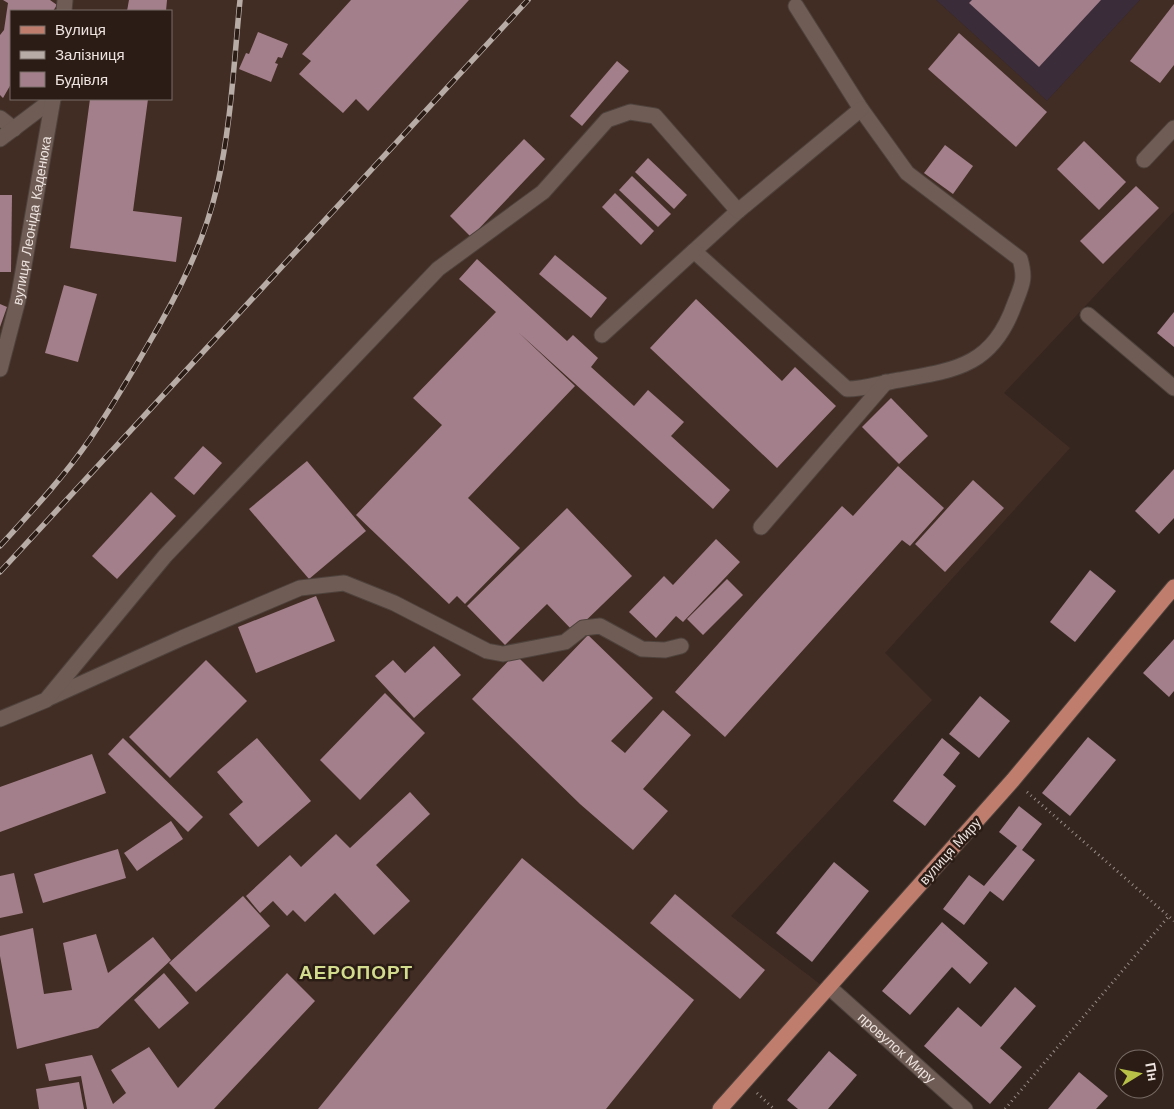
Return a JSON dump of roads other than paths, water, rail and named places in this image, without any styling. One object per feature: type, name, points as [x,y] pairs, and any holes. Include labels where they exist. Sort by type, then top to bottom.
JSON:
[{"type":"main road","name":"вулиця Миру","points":[[720,1109],[1014,780],[1174,587]]},
{"type":"street","points":[[694,251],[846,390],[864,389],[886,382],[951,370],[979,358],[997,340],[1011,314],[1025,276],[1020,259],[907,173],[862,110],[796,6]]},
{"type":"street","points":[[0,139],[52,100]]},
{"type":"street","name":"вулиця Леоніда Каденюка","points":[[0,369],[20,291],[53,100]]},
{"type":"street","points":[[602,335],[738,211],[862,110]]},
{"type":"street","points":[[46,700],[165,556],[438,268],[543,192],[607,120],[630,112],[655,116],[738,211]]},
{"type":"street","points":[[0,118],[14,128]]},
{"type":"street","points":[[1144,160],[1174,128]]},
{"type":"street","points":[[1088,315],[1174,388]]},
{"type":"street","points":[[761,527],[886,382]]},
{"type":"street","points":[[0,719],[300,588],[344,583],[394,603],[487,651],[502,654],[565,642],[583,628],[600,626],[642,649],[665,650],[681,646]]},
{"type":"street","name":"провулок Миру","points":[[829,987],[965,1109]]},
{"type":"railway","points":[[0,546],[58,481],[90,439],[160,325],[189,268],[212,208],[222,164],[232,94],[240,0]]},
{"type":"railway","points":[[0,572],[528,0]]},
{"type":"district","name":"АЕРОПОРТ","points":[[356,972]]}]
